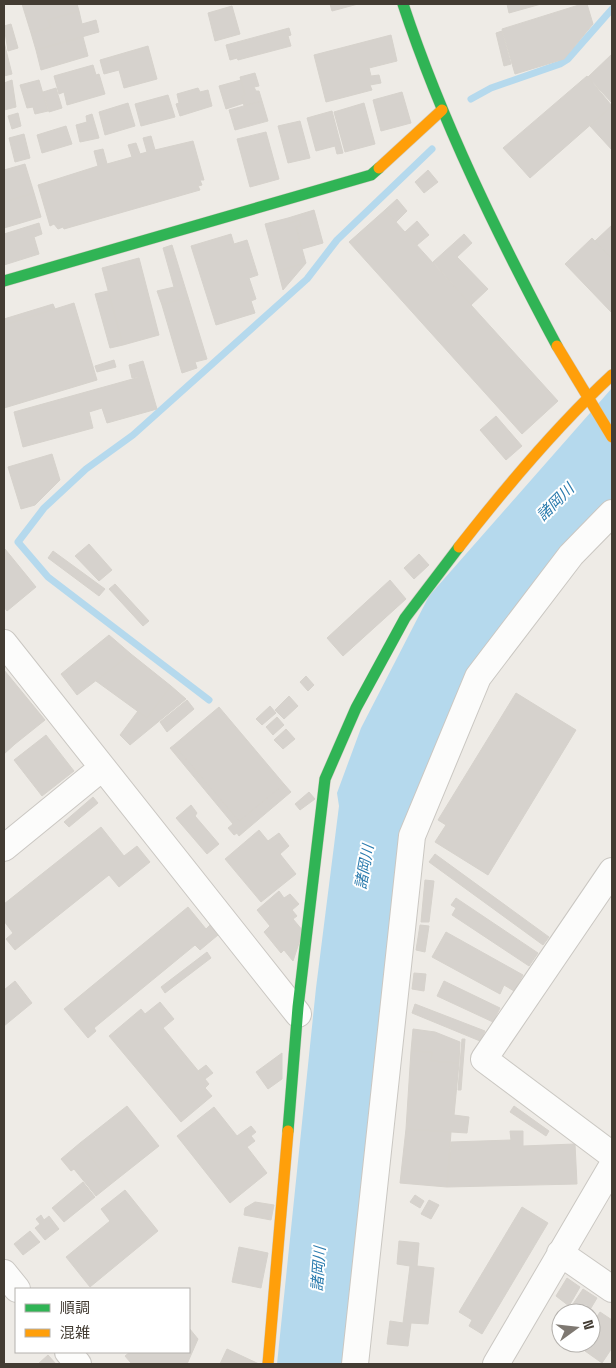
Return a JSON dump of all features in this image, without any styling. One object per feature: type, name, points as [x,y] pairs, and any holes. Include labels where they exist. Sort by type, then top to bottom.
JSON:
[{"type":"street","points":[[403,4],[442,110],[529,292],[586,399],[612,437]]},
{"type":"street","points":[[4,281],[371,175],[442,110]]},
{"type":"street","points":[[268,1364],[298,1014],[325,778],[356,708],[405,618],[482,518],[586,399],[612,375]]},
{"type":"street","points":[[355,1364],[412,836],[478,677],[571,555],[612,514]]},
{"type":"street","points":[[4,643],[298,1014]]},
{"type":"street","points":[[4,848],[102,768]]},
{"type":"street","points":[[612,871],[484,1059],[612,1155]]},
{"type":"street","points":[[496,1364],[612,1166]]},
{"type":"street","points":[[560,1253],[612,1289]]},
{"type":"street","points":[[4,1273],[16,1288]]},
{"type":"street","points":[[69,1353],[78,1364]]},
{"type":"water","name":"諸岡川","points":[[612,388],[612,499],[598,514],[592,516],[554,556],[484,649],[434,749],[350,1364],[277,1364],[316,988],[339,806],[337,793],[361,728],[429,596]]},
{"type":"building","points":[[22,4],[77,4],[79,11],[48,20],[51,27],[31,33]]},
{"type":"building","points":[[330,4],[358,4],[332,11]]},
{"type":"building","points":[[507,4],[541,4],[509,13]]},
{"type":"building","points":[[587,4],[593,24],[564,59],[515,74],[502,29]]},
{"type":"building","points":[[232,6],[240,34],[215,41],[208,13]]},
{"type":"building","points":[[79,11],[82,24],[96,20],[99,32],[36,50],[31,33],[51,27],[48,20]]},
{"type":"building","points":[[11,24],[18,48],[8,51],[4,26]]},
{"type":"building","points":[[289,28],[291,35],[288,36],[291,46],[238,60],[237,58],[230,60],[226,45]]},
{"type":"building","points":[[502,31],[511,64],[504,66],[496,33]]},
{"type":"building","points":[[391,35],[397,61],[369,68],[371,76],[379,75],[381,83],[370,85],[372,90],[326,102],[314,55]]},
{"type":"building","points":[[83,37],[88,56],[41,70],[36,50]]},
{"type":"building","points":[[4,42],[12,74],[4,76]]},
{"type":"building","points":[[148,46],[157,79],[124,88],[119,70],[104,74],[100,60]]},
{"type":"building","points":[[612,54],[612,103],[588,77]]},
{"type":"building","points":[[93,65],[96,75],[99,74],[105,94],[67,105],[64,92],[59,94],[54,76]]},
{"type":"building","points":[[255,73],[259,86],[254,87],[256,91],[259,91],[262,101],[244,106],[242,96],[245,95],[240,77]]},
{"type":"building","points":[[587,76],[612,106],[530,178],[503,148]]},
{"type":"building","points":[[12,80],[16,107],[4,110],[4,83]]},
{"type":"building","points":[[39,80],[48,111],[35,114],[33,107],[27,108],[20,85]]},
{"type":"building","points":[[241,80],[245,95],[242,96],[244,103],[226,109],[219,86]]},
{"type":"building","points":[[56,88],[62,108],[49,112],[43,92]]},
{"type":"building","points":[[198,88],[200,92],[208,90],[212,106],[180,116],[176,104],[179,103],[177,94]]},
{"type":"building","points":[[402,92],[411,123],[381,131],[373,100]]},
{"type":"building","points":[[168,95],[175,117],[141,126],[135,104]]},
{"type":"building","points":[[262,101],[268,121],[235,130],[229,110]]},
{"type":"building","points":[[128,103],[135,126],[105,135],[99,112]]},
{"type":"building","points":[[364,103],[375,144],[345,152],[334,112]]},
{"type":"building","points":[[612,106],[612,150],[590,126]]},
{"type":"building","points":[[332,111],[343,153],[337,154],[335,146],[316,151],[307,118]]},
{"type":"building","points":[[18,113],[21,126],[12,129],[8,116]]},
{"type":"building","points":[[92,114],[99,138],[80,142],[76,125],[87,122],[86,116]]},
{"type":"building","points":[[300,121],[310,158],[288,163],[278,126]]},
{"type":"building","points":[[66,126],[72,144],[42,153],[37,135]]},
{"type":"building","points":[[266,132],[279,179],[250,187],[237,139]]},
{"type":"building","points":[[24,134],[30,158],[15,162],[9,138]]},
{"type":"building","points":[[151,136],[155,150],[193,141],[204,180],[200,180],[202,185],[198,186],[200,190],[64,229],[63,227],[58,229],[54,224],[50,226],[38,185],[98,166],[94,151],[103,149],[107,164],[132,157],[128,145],[136,143],[140,154],[147,152],[143,138]]},
{"type":"building","points":[[25,164],[34,193],[4,202],[4,170]]},
{"type":"building","points":[[428,170],[438,182],[424,193],[415,182]]},
{"type":"building","points":[[34,193],[41,217],[4,228],[4,202]]},
{"type":"building","points":[[397,199],[407,211],[396,222],[385,210]]},
{"type":"building","points":[[314,210],[323,243],[302,249],[296,227],[301,226],[299,220],[290,223],[288,218]]},
{"type":"building","points":[[385,210],[558,401],[522,434],[349,242]]},
{"type":"building","points":[[288,218],[290,223],[299,220],[301,226],[296,227],[306,263],[278,271],[265,224]]},
{"type":"building","points":[[417,221],[429,235],[417,245],[405,232]]},
{"type":"building","points":[[39,223],[42,234],[34,237],[39,254],[4,265],[4,234]]},
{"type":"building","points":[[612,225],[612,259],[595,241]]},
{"type":"building","points":[[231,234],[234,244],[247,240],[258,275],[249,278],[256,299],[251,301],[255,313],[216,325],[191,246]]},
{"type":"building","points":[[464,234],[472,243],[457,257],[488,289],[471,305],[433,262]]},
{"type":"building","points":[[592,238],[612,259],[612,313],[565,264]]},
{"type":"building","points":[[172,245],[188,297],[162,305],[157,291],[174,287],[163,248]]},
{"type":"building","points":[[139,258],[159,335],[123,345],[102,268]]},
{"type":"building","points":[[306,263],[283,290],[278,271]]},
{"type":"building","points":[[108,291],[123,345],[110,348],[95,294]]},
{"type":"building","points":[[188,297],[207,359],[195,362],[197,368],[182,373],[162,305]]},
{"type":"building","points":[[74,303],[97,380],[4,408],[4,325]]},
{"type":"building","points":[[53,304],[55,309],[4,325],[4,319]]},
{"type":"building","points":[[114,360],[116,367],[97,372],[95,366]]},
{"type":"building","points":[[143,361],[147,375],[132,378],[129,365]]},
{"type":"building","points":[[147,375],[157,409],[107,423],[102,408],[89,412],[93,428],[23,447],[14,412]]},
{"type":"building","points":[[496,416],[522,446],[506,460],[480,430]]},
{"type":"building","points":[[52,454],[60,480],[35,505],[21,509],[8,467]]},
{"type":"building","points":[[89,544],[112,570],[99,581],[75,556]]},
{"type":"building","points":[[5,549],[36,587],[7,611],[4,607]]},
{"type":"building","points":[[53,551],[105,589],[99,596],[48,558]]},
{"type":"building","points":[[419,554],[429,565],[414,579],[404,568]]},
{"type":"building","points":[[390,580],[406,599],[343,656],[327,638]]},
{"type":"building","points":[[115,584],[149,621],[143,626],[109,589]]},
{"type":"building","points":[[109,635],[131,654],[77,695],[61,674]]},
{"type":"building","points":[[131,654],[171,686],[147,718],[96,681]]},
{"type":"building","points":[[4,670],[45,720],[15,744],[4,731]]},
{"type":"building","points":[[306,676],[314,685],[308,691],[300,682]]},
{"type":"building","points":[[171,686],[186,699],[130,745],[120,735],[138,711],[147,718]]},
{"type":"building","points":[[516,693],[576,730],[488,875],[435,842],[446,825],[438,820]]},
{"type":"building","points":[[289,696],[298,706],[284,719],[275,710]]},
{"type":"building","points":[[187,700],[194,709],[167,732],[160,722]]},
{"type":"building","points":[[270,706],[276,713],[262,725],[256,719]]},
{"type":"building","points":[[219,707],[284,784],[239,821],[174,745]]},
{"type":"building","points":[[277,717],[284,725],[273,735],[266,727]]},
{"type":"building","points":[[286,729],[295,739],[283,749],[274,740]]},
{"type":"building","points":[[4,731],[15,744],[4,754]]},
{"type":"building","points":[[46,735],[74,771],[42,796],[14,760]]},
{"type":"building","points":[[174,745],[239,821],[284,784],[291,792],[239,836],[237,833],[234,835],[228,828],[233,824],[170,748]]},
{"type":"building","points":[[309,792],[315,799],[300,810],[295,804]]},
{"type":"building","points":[[93,797],[98,803],[69,827],[64,822]]},
{"type":"building","points":[[191,805],[197,813],[195,816],[219,844],[207,854],[176,818]]},
{"type":"building","points":[[101,827],[124,856],[137,846],[150,862],[119,887],[109,875],[15,950],[6,939],[13,933],[4,921],[4,904]]},
{"type":"building","points":[[259,830],[268,841],[279,833],[289,846],[280,854],[296,874],[261,902],[225,859]]},
{"type":"building","points":[[435,854],[549,937],[543,945],[429,862]]},
{"type":"building","points":[[425,880],[434,881],[429,922],[421,922]]},
{"type":"building","points":[[279,891],[284,898],[290,894],[299,904],[292,910],[297,916],[293,919],[303,931],[293,961],[284,950],[281,953],[264,932],[270,926],[257,910]]},
{"type":"building","points":[[456,898],[538,953],[529,966],[452,915],[456,908],[451,905]]},
{"type":"building","points":[[188,907],[206,929],[210,925],[218,935],[200,950],[195,945],[94,1028],[96,1031],[88,1038],[64,1009]]},
{"type":"building","points":[[420,925],[429,926],[425,952],[416,950]]},
{"type":"building","points":[[446,932],[523,975],[514,991],[504,985],[500,994],[432,957]]},
{"type":"building","points":[[207,952],[211,958],[165,993],[161,987]]},
{"type":"building","points":[[414,973],[426,974],[424,991],[412,989]]},
{"type":"building","points":[[15,981],[32,1003],[4,1026],[4,990]]},
{"type":"building","points":[[444,981],[500,1008],[493,1022],[437,996]]},
{"type":"building","points":[[160,1002],[174,1019],[163,1028],[209,1084],[205,1088],[212,1096],[181,1122],[109,1036],[141,1009],[145,1014]]},
{"type":"building","points":[[415,1004],[485,1031],[480,1041],[412,1013]]},
{"type":"building","points":[[413,1029],[435,1032],[460,1042],[459,1063],[431,1061],[432,1052],[411,1051]]},
{"type":"building","points":[[462,1039],[465,1039],[461,1090],[458,1090]]},
{"type":"building","points":[[411,1051],[432,1052],[431,1061],[459,1063],[454,1115],[469,1117],[467,1133],[406,1129]]},
{"type":"building","points":[[282,1053],[282,1079],[268,1089],[256,1072]]},
{"type":"building","points":[[206,1065],[213,1073],[205,1079],[198,1071]]},
{"type":"building","points":[[127,1106],[159,1146],[111,1184],[80,1143]]},
{"type":"building","points":[[514,1106],[549,1131],[546,1136],[510,1112]]},
{"type":"building","points":[[214,1107],[237,1136],[251,1126],[256,1132],[251,1136],[255,1141],[247,1147],[267,1173],[230,1203],[177,1136]]},
{"type":"building","points":[[406,1129],[451,1132],[447,1187],[400,1183]]},
{"type":"building","points":[[510,1131],[523,1131],[523,1146],[575,1144],[577,1184],[447,1187],[451,1142],[511,1140]]},
{"type":"building","points":[[80,1143],[111,1184],[96,1196],[74,1169],[71,1171],[61,1159]]},
{"type":"building","points":[[83,1182],[95,1197],[64,1222],[52,1208]]},
{"type":"building","points":[[125,1190],[158,1231],[90,1287],[66,1257],[110,1221],[101,1209]]},
{"type":"building","points":[[415,1195],[424,1201],[420,1208],[410,1202]]},
{"type":"building","points":[[429,1200],[439,1205],[431,1219],[421,1214]]},
{"type":"building","points":[[255,1202],[274,1205],[271,1220],[244,1215],[245,1208]]},
{"type":"building","points":[[522,1207],[548,1223],[482,1334],[469,1326],[472,1320],[459,1312]]},
{"type":"building","points":[[41,1215],[44,1220],[49,1216],[59,1229],[45,1240],[35,1228],[40,1224],[36,1219]]},
{"type":"building","points":[[30,1231],[40,1242],[23,1255],[14,1244]]},
{"type":"building","points":[[399,1241],[419,1243],[417,1266],[434,1268],[428,1324],[411,1323],[408,1346],[387,1344],[390,1321],[403,1323],[410,1266],[397,1264]]},
{"type":"building","points":[[239,1247],[268,1253],[261,1288],[232,1282]]},
{"type":"building","points":[[567,1278],[580,1287],[571,1303],[565,1303],[556,1296]]},
{"type":"building","points":[[583,1289],[597,1298],[594,1303],[574,1303]]},
{"type":"building","points":[[601,1313],[612,1320],[612,1348],[602,1363],[588,1353],[601,1353]]},
{"type":"building","points":[[190,1329],[198,1339],[187,1364],[131,1363],[145,1353],[190,1353]]},
{"type":"building","points":[[227,1349],[259,1364],[220,1364]]},
{"type":"building","points":[[129,1353],[145,1353],[131,1363],[125,1356]]},
{"type":"building","points":[[48,1355],[56,1364],[38,1364]]},
{"type":"waterway","points":[[471,99],[491,88],[560,64],[568,59],[612,9]]},
{"type":"waterway","points":[[209,700],[48,577],[18,542],[44,508],[86,469],[133,435],[307,279],[337,240],[432,149]]},
{"type":"traffic: fast","points":[[403,4],[435,92],[472,178],[557,346]]},
{"type":"traffic: fast","points":[[4,281],[371,175],[379,168]]},
{"type":"traffic: fast","points":[[288,1131],[298,1007],[325,779],[356,708],[405,618],[459,547]]},
{"type":"traffic: slow","points":[[379,168],[442,110]]},
{"type":"traffic: slow","points":[[557,346],[612,437]]},
{"type":"traffic: slow","points":[[459,547],[532,458],[571,415],[612,375]]},
{"type":"traffic: slow","points":[[268,1364],[288,1131]]}]
